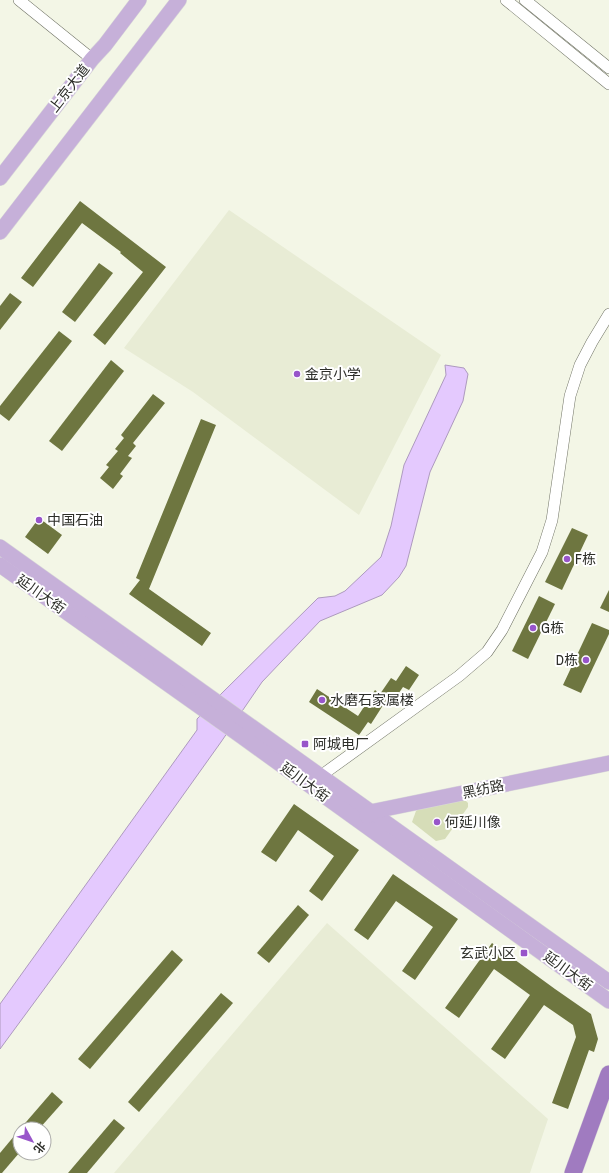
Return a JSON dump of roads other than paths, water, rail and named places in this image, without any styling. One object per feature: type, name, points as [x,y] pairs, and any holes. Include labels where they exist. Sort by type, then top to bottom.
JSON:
[{"type":"highway","points":[[573,1173],[609,1074]]},
{"type":"highway","points":[[582,1173],[609,1098]]},
{"type":"main road","name":"上京大道","points":[[0,178],[139,0]]},
{"type":"main road","points":[[0,232],[179,0]]},
{"type":"main road","name":"延川大街","points":[[0,547],[205,701],[241,736],[314,780]]},
{"type":"main road","name":"延川大街","points":[[0,565],[205,701],[255,730],[314,780],[609,1001]]},
{"type":"main road","name":"黑纺路","points":[[366,818],[609,763]]},
{"type":"main road","name":"延川大街","points":[[366,818],[609,982]]},
{"type":"street","points":[[19,0],[92,59]]},
{"type":"street","points":[[506,0],[609,84]]},
{"type":"street","points":[[525,0],[609,68]]},
{"type":"street","points":[[314,780],[460,676],[487,652],[502,630],[542,552],[552,520],[570,396],[580,365],[609,314]]},
{"type":"place","name":"金京小学","points":[[297,374]]},
{"type":"place","name":"中国石油","points":[[39,520]]},
{"type":"place","name":"F栋","points":[[567,559]]},
{"type":"place","name":"G栋","points":[[533,628]]},
{"type":"place","name":"D栋","points":[[586,660]]},
{"type":"place","name":"水磨石家属楼","points":[[322,700]]},
{"type":"place","name":"阿城电厂","points":[[305,744]]},
{"type":"place","name":"何延川像","points":[[437,822]]},
{"type":"place","name":"玄武小区","points":[[524,953]]}]
